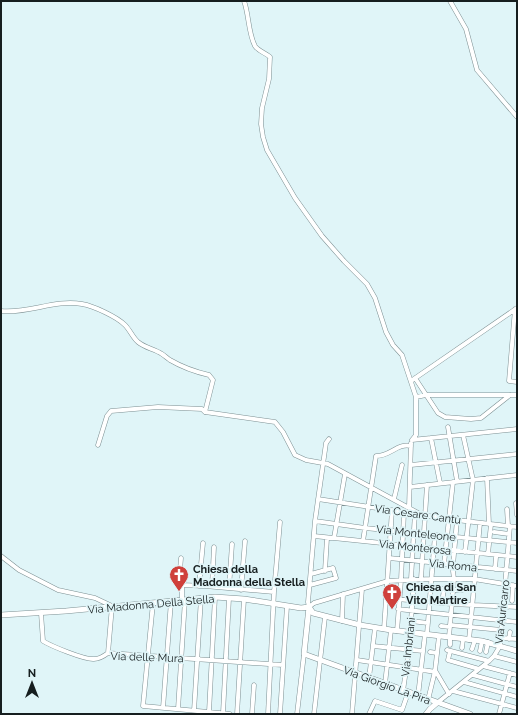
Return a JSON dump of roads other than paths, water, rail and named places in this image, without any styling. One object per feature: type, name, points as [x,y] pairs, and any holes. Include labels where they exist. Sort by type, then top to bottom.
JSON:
[{"type":"street","points":[[244,1],[255,46],[270,57],[269,79],[262,108],[262,130],[267,150],[295,198],[322,236],[367,284],[375,298],[386,332],[393,345],[402,355],[413,379],[440,416],[478,420],[510,395]]},
{"type":"street","points":[[450,1],[466,29],[477,70],[517,117]]},
{"type":"street","points":[[1,311],[20,312],[67,303],[82,304],[93,307],[125,325],[136,341],[142,345],[185,367],[209,374],[213,380],[205,412]]},
{"type":"street","points":[[413,379],[516,309]]},
{"type":"street","points":[[516,309],[509,382],[517,382]]},
{"type":"street","points":[[409,507],[411,446],[412,440],[416,435],[416,397],[413,379]]},
{"type":"street","points":[[416,397],[426,395],[517,394]]},
{"type":"street","points":[[98,445],[107,416],[111,411],[158,407],[202,409],[205,412],[275,422],[283,432],[295,455],[306,460],[323,463],[420,514]]},
{"type":"street","points":[[444,564],[448,518],[455,482],[448,427]]},
{"type":"street","points":[[412,440],[517,429]]},
{"type":"street","points":[[463,435],[473,480],[466,552]]},
{"type":"street","points":[[431,438],[440,483]]},
{"type":"street","points":[[297,714],[309,608],[310,574],[315,521],[326,443],[328,439]]},
{"type":"street","points":[[363,542],[376,456],[384,456],[402,446],[411,446]]},
{"type":"street","points":[[411,465],[517,454]]},
{"type":"street","points":[[394,499],[402,465]]},
{"type":"street","points":[[334,538],[346,474]]},
{"type":"street","points":[[410,487],[517,475]]},
{"type":"street","points":[[487,478],[490,524],[488,554]]},
{"type":"street","points":[[421,579],[427,485]]},
{"type":"street","name":"Via Cesare Cantù","points":[[318,499],[457,520],[517,527]]},
{"type":"street","points":[[516,503],[517,515]]},
{"type":"street","name":"Via Auricarro","points":[[426,714],[437,703],[489,662],[500,646],[509,534],[507,509]]},
{"type":"street","points":[[384,629],[392,510]]},
{"type":"street","points":[[385,684],[389,648],[398,609],[401,580],[404,512]]},
{"type":"street","name":"Via Imbriani","points":[[369,714],[375,701],[402,710],[406,692],[406,667],[412,611],[412,560],[415,513]]},
{"type":"street","points":[[453,565],[457,520]]},
{"type":"street","name":"Via Monteleone","points":[[315,521],[365,528],[517,544]]},
{"type":"street","points":[[268,714],[274,592],[280,522]]},
{"type":"street","points":[[462,648],[470,627],[480,523]]},
{"type":"street","points":[[494,532],[509,534]]},
{"type":"street","points":[[418,696],[428,623],[435,535]]},
{"type":"street","name":"Via Monterosa","points":[[314,536],[517,557]]},
{"type":"street","points":[[325,571],[328,538]]},
{"type":"street","points":[[241,590],[245,541]]},
{"type":"street","points":[[200,586],[203,543]]},
{"type":"street","points":[[229,588],[232,544]]},
{"type":"street","points":[[212,586],[214,547]]},
{"type":"street","points":[[1,556],[19,570],[58,590],[95,598],[112,606],[108,653]]},
{"type":"street","points":[[495,569],[496,557]]},
{"type":"street","points":[[178,709],[184,600],[182,585],[179,582],[181,558]]},
{"type":"street","name":"Via Roma","points":[[389,558],[433,562],[465,568],[476,567],[517,571]]},
{"type":"street","points":[[310,574],[333,568],[336,578],[310,585]]},
{"type":"street","points":[[450,645],[454,579],[453,570]]},
{"type":"street","points":[[309,608],[314,603],[388,581],[413,579],[474,579],[515,585],[512,601]]},
{"type":"street","points":[[182,585],[212,586],[274,592]]},
{"type":"street","points":[[431,588],[444,589],[442,603]]},
{"type":"street","points":[[352,714],[362,589]]},
{"type":"street","points":[[453,590],[462,590]]},
{"type":"street","points":[[342,621],[344,594]]},
{"type":"street","points":[[209,712],[215,597]]},
{"type":"street","name":"Via Madonna Della Stella","points":[[1,616],[215,597],[244,599],[309,608]]},
{"type":"street","points":[[194,711],[201,598]]},
{"type":"street","points":[[222,713],[229,598]]},
{"type":"street","points":[[386,598],[452,604],[517,607]]},
{"type":"street","points":[[237,714],[244,599]]},
{"type":"street","points":[[163,708],[171,601]]},
{"type":"street","points":[[153,602],[143,706],[230,714]]},
{"type":"street","points":[[280,714],[287,606]]},
{"type":"street","points":[[309,608],[313,613],[360,625],[394,631],[475,640],[517,651]]},
{"type":"street","points":[[398,609],[517,622]]},
{"type":"street","name":"Via delle Mura","points":[[41,613],[43,641],[93,660],[101,658],[108,653],[283,665]]},
{"type":"street","points":[[314,714],[325,617]]},
{"type":"street","points":[[411,621],[428,623]]},
{"type":"street","points":[[441,626],[501,630]]},
{"type":"street","points":[[369,678],[375,628]]},
{"type":"street","points":[[509,639],[510,632]]},
{"type":"street","points":[[428,700],[435,671],[439,636]]},
{"type":"street","points":[[501,638],[517,639]]},
{"type":"street","points":[[472,649],[475,640]]},
{"type":"street","points":[[480,651],[485,642]]},
{"type":"street","points":[[485,642],[486,652]]},
{"type":"street","points":[[373,646],[423,651]]},
{"type":"street","points":[[479,669],[448,660],[448,650],[489,662]]},
{"type":"street","points":[[430,652],[437,653]]},
{"type":"street","name":"Via Giorgio La Pira","points":[[304,654],[470,714]]},
{"type":"street","points":[[494,656],[517,662]]},
{"type":"street","points":[[357,660],[435,671],[451,692],[517,708]]},
{"type":"street","points":[[483,666],[517,675]]},
{"type":"street","points":[[499,714],[510,673]]},
{"type":"street","points":[[473,675],[517,687]]},
{"type":"street","points":[[464,682],[517,697]]},
{"type":"street","points":[[252,714],[254,686]]},
{"type":"place","name":"Chiesa della Madonna della Stella","points":[[179,592]]},
{"type":"place","name":"Chiesa di San Vito Martire","points":[[392,610]]}]
